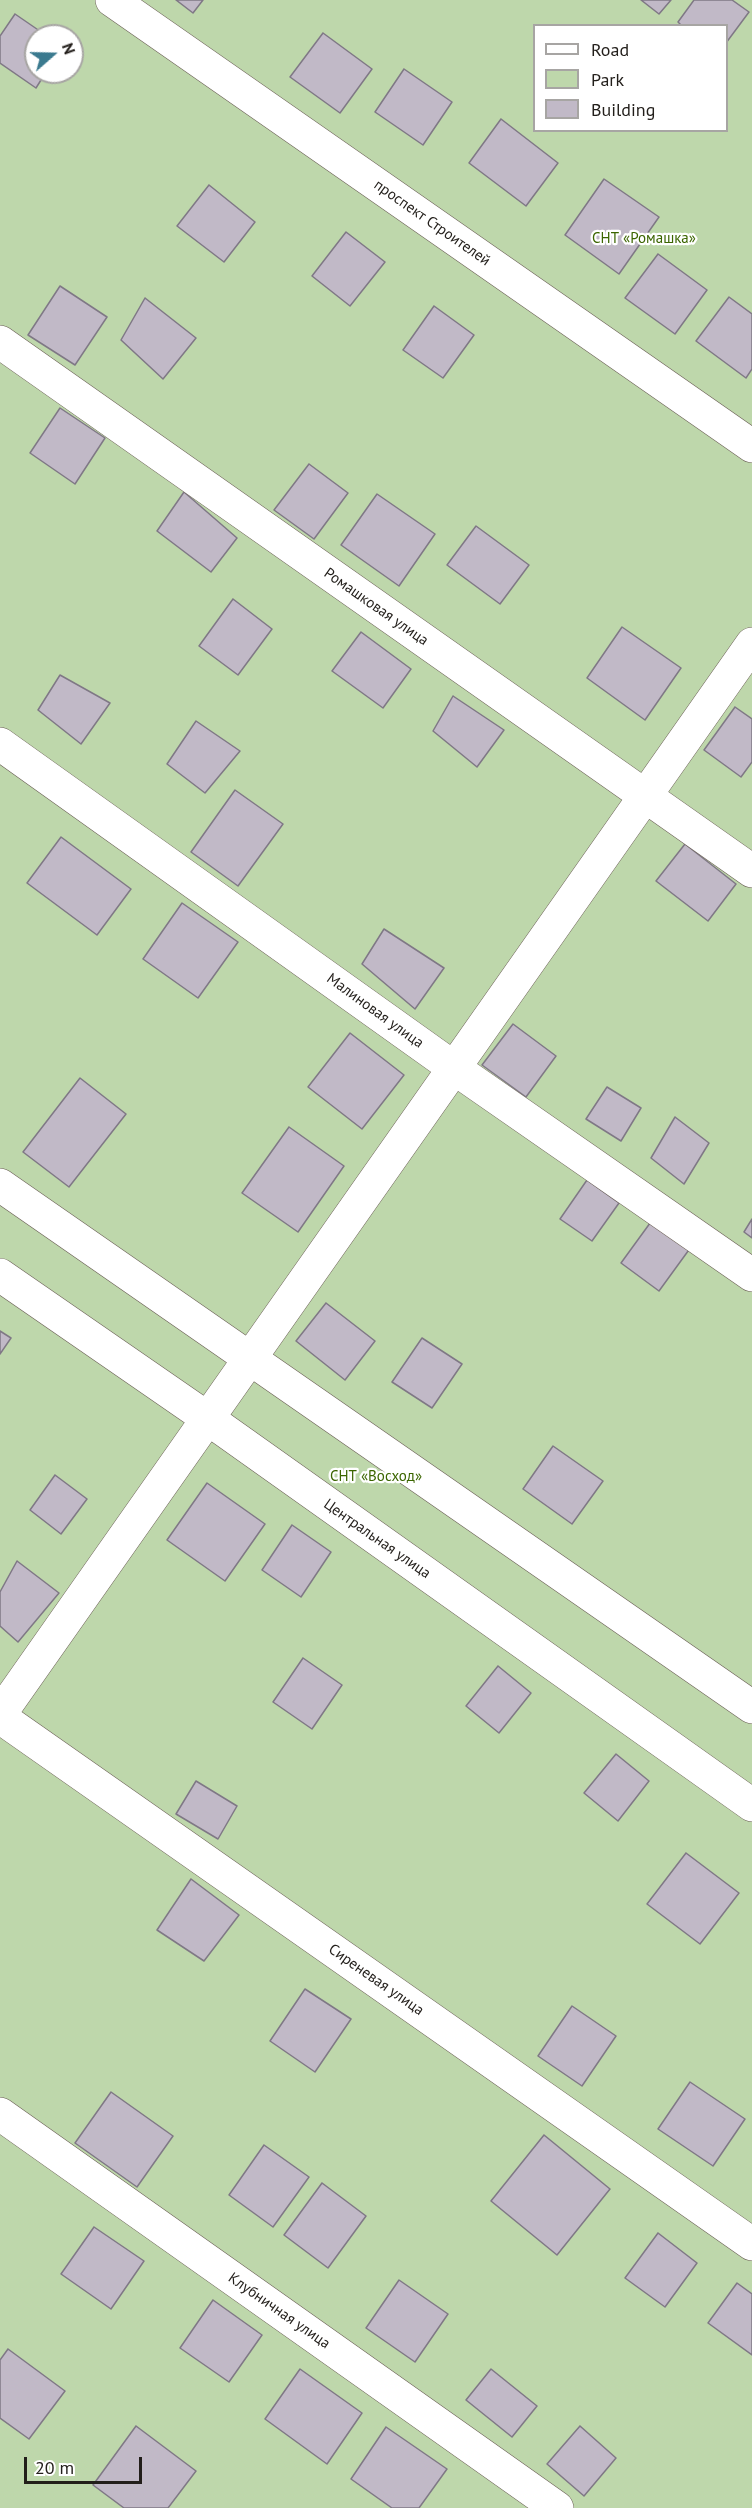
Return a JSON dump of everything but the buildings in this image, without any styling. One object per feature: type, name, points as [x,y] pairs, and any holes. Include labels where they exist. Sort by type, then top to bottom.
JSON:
[{"type":"street","name":"проспект Строителей","points":[[112,0],[752,446]]},
{"type":"street","name":"Ромашковая улица","points":[[0,342],[752,871]]},
{"type":"street","points":[[0,1716],[752,644]]},
{"type":"street","name":"Малиновая улица","points":[[0,744],[454,1068],[752,1275]]},
{"type":"street","points":[[0,1185],[752,1707]]},
{"type":"street","name":"Центральная улица","points":[[0,1275],[207,1418],[752,1805]]},
{"type":"street","name":"Сиреневая улица","points":[[0,1716],[752,2244]]},
{"type":"street","name":"Клубничная улица","points":[[0,2114],[557,2508]]},
{"type":"green space","name":"СНТ «Восход»","points":[[0,0],[752,0],[752,2508],[0,2508]]},
{"type":"park label","name":"СНТ «Ромашка»","points":[[644,239]]}]
